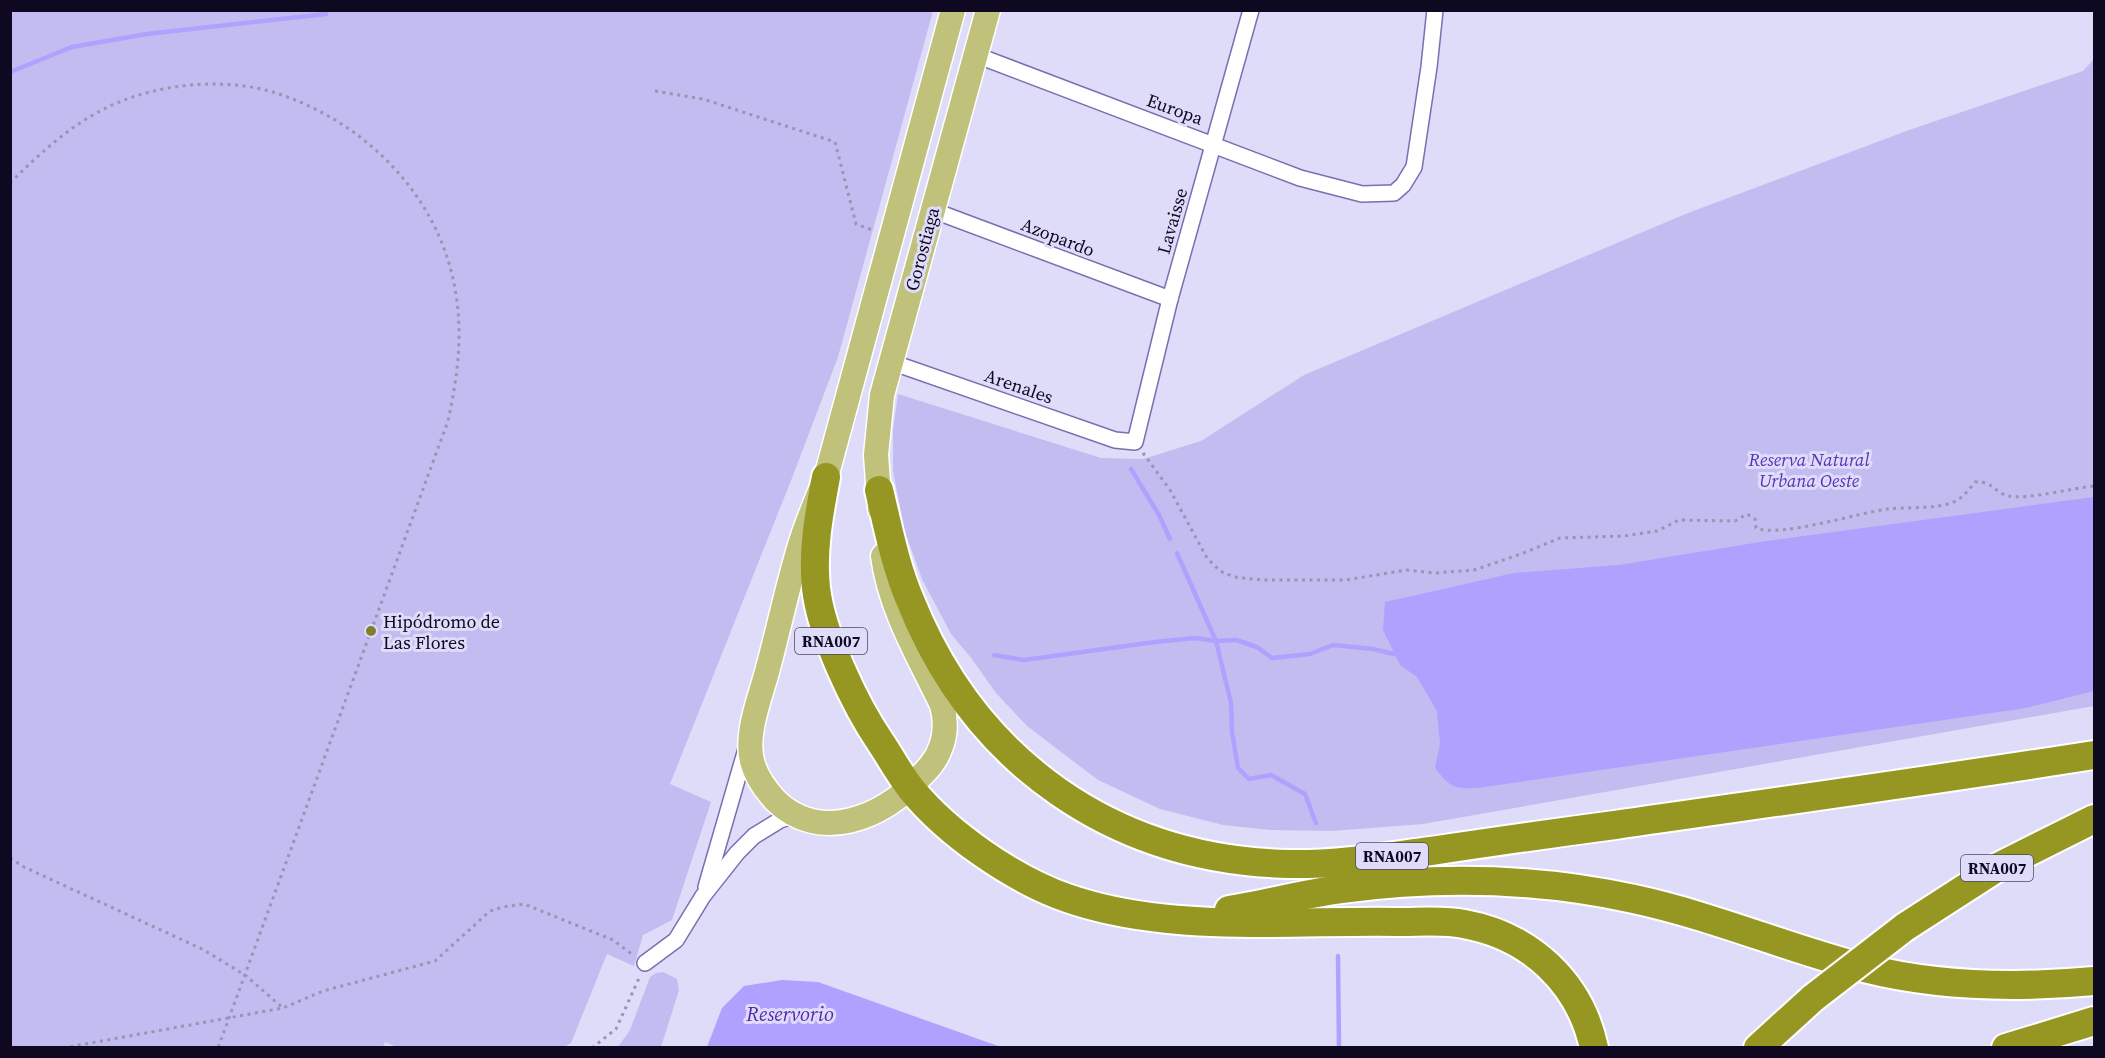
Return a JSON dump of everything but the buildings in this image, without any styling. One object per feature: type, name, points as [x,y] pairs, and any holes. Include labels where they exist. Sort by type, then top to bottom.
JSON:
[{"type":"highway","name":"RNA007","points":[[826,477],[815,545],[816,590],[829,636],[853,694],[874,733],[910,788],[958,836],[1040,886],[1065,897],[1086,904],[1143,916],[1177,919],[1368,886],[1453,881],[1517,882],[1634,899],[1713,920],[1826,958],[1906,977],[2012,985],[2094,981]]},
{"type":"highway","name":"RNA007","points":[[879,490],[900,572],[919,623],[954,687],[980,721],[1028,767],[1065,797],[1112,825],[1159,842],[1203,854],[1260,862],[1332,863],[2094,755]]},
{"type":"highway","name":"RNA007","points":[[1758,1047],[1813,998],[1905,927],[1998,867],[2094,819]]},
{"type":"highway","points":[[1177,919],[1269,923],[1431,921],[1463,924],[1492,932],[1517,944],[1547,963],[1563,979],[1577,1001],[1592,1035],[1594,1047]]},
{"type":"highway","points":[[2006,1047],[2094,1021]]},
{"type":"main road","name":"Gorostiaga","points":[[953,10],[826,477],[800,545],[753,728],[752,760],[766,791],[796,815],[828,824],[855,820],[885,806],[910,788],[933,763],[940,751],[944,735],[945,718],[942,705],[901,620],[883,555],[876,467],[877,434],[882,395],[975,55],[982,12]]},
{"type":"street","name":"Lavaisse","points":[[1135,442],[1170,299],[1251,10]]},
{"type":"street","name":"Europa","points":[[975,55],[1300,178],[1362,194],[1394,193],[1403,186],[1414,167],[1435,10]]},
{"type":"street","name":"Azopardo","points":[[932,210],[1170,299]]},
{"type":"street","name":"Arenales","points":[[891,362],[1115,440],[1135,442]]},
{"type":"street","points":[[703,896],[753,728]]},
{"type":"street","points":[[645,963],[676,940],[703,896],[737,853],[754,836],[780,820],[796,815]]},
{"type":"path","points":[[10,183],[61,136],[99,112],[135,96],[175,87],[210,85],[253,88],[278,93],[335,119],[392,163],[425,207],[435,226],[456,293],[459,351],[447,421],[218,1047]]},
{"type":"path","points":[[655,91],[703,99],[835,142],[856,224],[891,237]]},
{"type":"path","points":[[1135,442],[1170,489],[1207,558],[1220,571],[1234,577],[1262,580],[1346,580],[1406,570],[1436,573],[1474,570],[1560,538],[1624,536],[1657,531],[1678,520],[1735,521],[1747,514],[1755,519],[1755,528],[1781,530],[1884,510],[1949,504],[1961,499],[1975,482],[1985,482],[2008,496],[2094,486]]},
{"type":"path","points":[[10,858],[24,867],[202,949],[245,975],[283,1008]]},
{"type":"path","points":[[63,1047],[283,1008],[324,991],[435,961],[490,911],[524,904],[613,940],[645,963],[616,1029],[592,1047]]},
{"type":"green space","name":"Hipódromo de Las Flores","points":[[10,11],[933,11],[838,357],[670,784],[711,802],[672,920],[643,935],[634,966],[607,954],[571,1043],[564,1047],[399,1048],[385,1042],[383,1048],[11,1047]]},
{"type":"green space","name":"Reserva Natural Urbana Oeste","points":[[2094,59],[2094,706],[1423,824],[1332,831],[1270,830],[1223,825],[1160,809],[1098,780],[1027,726],[996,693],[951,634],[922,579],[905,532],[893,471],[893,430],[898,394],[1101,458],[1143,459],[1201,441],[1304,375],[1688,213],[1909,130],[2083,71]]},
{"type":"green space","points":[[663,972],[677,979],[679,990],[661,1047],[618,1047],[630,1030],[650,977]]},
{"type":"water","points":[[2094,497],[2094,691],[2026,708],[1478,788],[1463,788],[1453,786],[1435,768],[1440,744],[1437,711],[1417,677],[1400,665],[1383,630],[1385,602],[1514,573],[1619,565],[1760,542]]},
{"type":"water","name":"Reservorio","points":[[782,980],[818,982],[1001,1047],[707,1047],[722,1008],[744,986]]},
{"type":"waterway","points":[[10,72],[72,47],[147,34],[326,14]]},
{"type":"waterway","points":[[1131,469],[1159,515],[1170,539]]},
{"type":"waterway","points":[[1177,553],[1216,641],[1231,703],[1232,732],[1238,768],[1249,779],[1271,775],[1305,794],[1316,823]]},
{"type":"waterway","points":[[994,655],[1024,660],[1195,638],[1216,641],[1236,640],[1257,647],[1272,658],[1310,654],[1333,645],[1373,649],[1394,654]]},
{"type":"waterway","points":[[1338,956],[1339,1048]]},
{"type":"place","name":"Hipódromo de Las Flores","points":[[371,631]]}]
